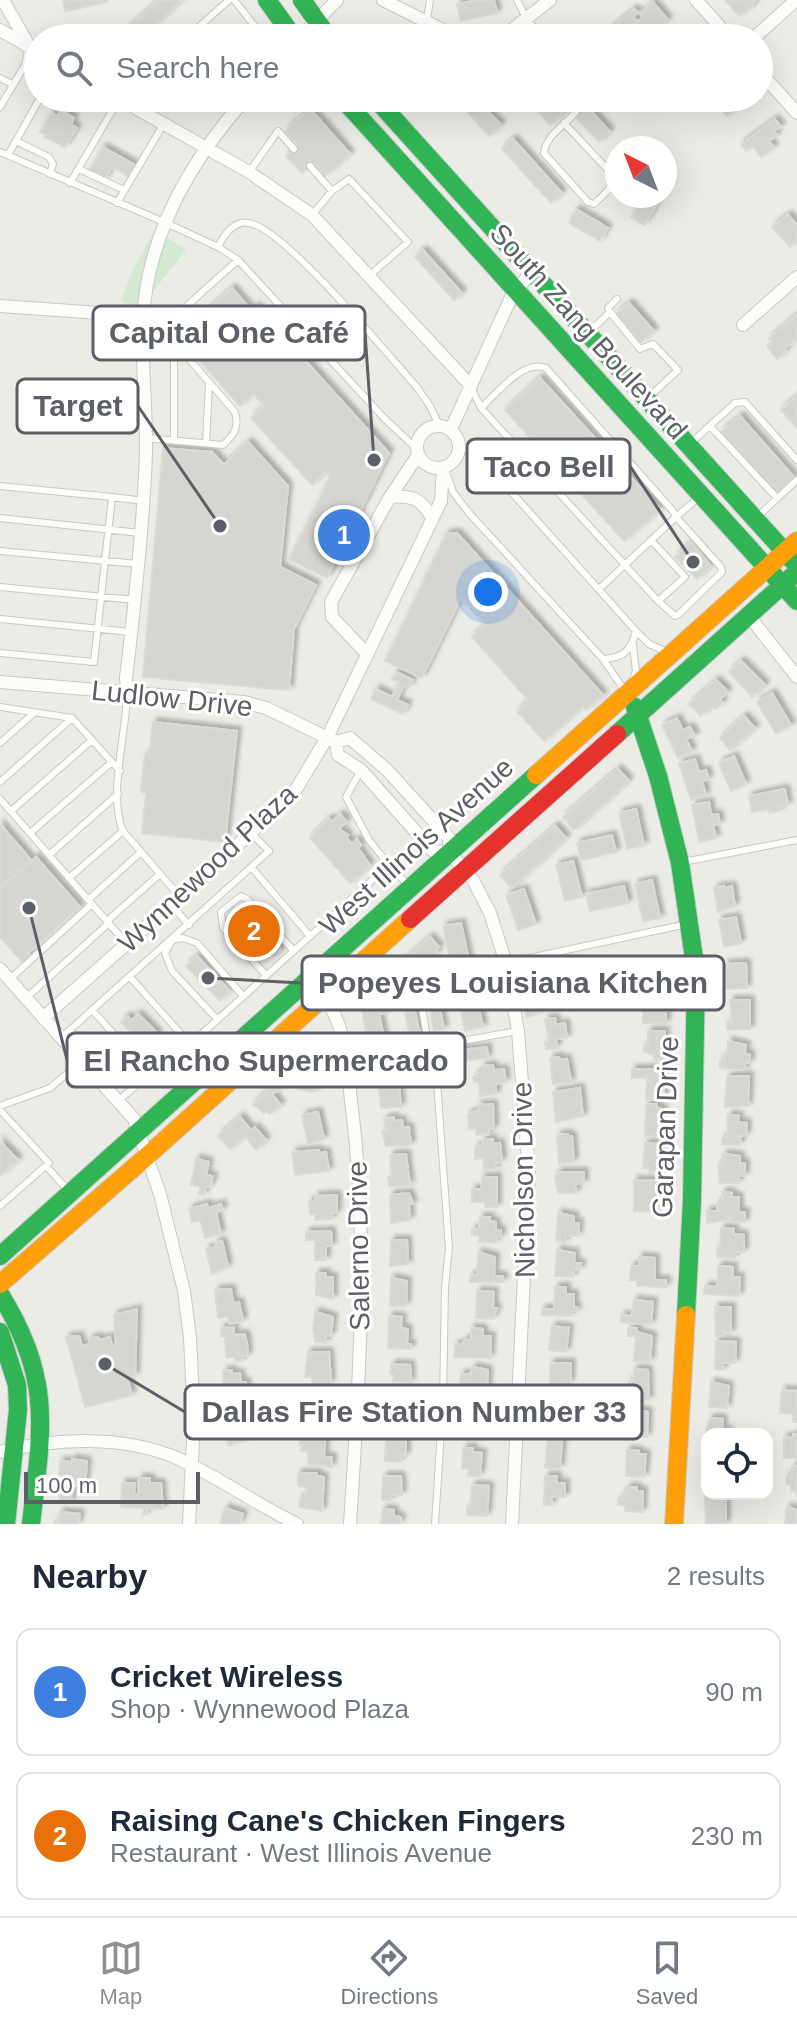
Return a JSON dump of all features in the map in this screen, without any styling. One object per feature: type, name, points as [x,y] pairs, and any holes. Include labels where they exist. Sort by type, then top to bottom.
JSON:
[{"type":"main road","points":[[267,0],[286,24]]},
{"type":"main road","points":[[302,0],[318,24]]},
{"type":"main road","name":"South Zang Boulevard","points":[[354,112],[797,601]]},
{"type":"main road","name":"South Zang Boulevard","points":[[388,112],[794,558]]},
{"type":"main road","name":"West Illinois Avenue","points":[[0,1256],[767,569],[794,558]]},
{"type":"main road","name":"West Illinois Avenue","points":[[0,1284],[146,1157],[783,585],[794,558]]},
{"type":"main road","name":"Garapan Drive","points":[[627,694],[639,716],[680,863],[696,972],[692,1200],[674,1524]]},
{"type":"main road","points":[[0,1294],[26,1336],[38,1373],[42,1415],[31,1524]]},
{"type":"main road","points":[[0,1332],[17,1385],[7,1450],[6,1524]]},
{"type":"street","points":[[3,0],[24,33]]},
{"type":"street","points":[[313,24],[337,0]]},
{"type":"street","points":[[383,0],[431,24]]},
{"type":"street","points":[[520,24],[550,0]]},
{"type":"street","points":[[696,0],[717,24]]},
{"type":"street","points":[[769,24],[796,0]]},
{"type":"street","points":[[0,30],[24,43]]},
{"type":"street","points":[[773,86],[797,113]]},
{"type":"street","points":[[141,112],[249,172],[312,215],[471,386]]},
{"type":"street","points":[[127,694],[126,678],[144,501],[143,322],[154,253],[164,222],[205,147],[234,112]]},
{"type":"street","points":[[367,654],[332,617],[331,602],[418,452],[423,432],[445,427],[471,386],[514,291],[533,272]]},
{"type":"street","points":[[743,325],[797,277]]},
{"type":"street","points":[[0,306],[143,322]]},
{"type":"street","points":[[418,452],[431,467],[444,467],[454,461],[459,445],[445,427]]},
{"type":"street","name":"Wynnewood Plaza","points":[[43,1018],[295,791],[332,739],[367,654],[441,501],[444,467]]},
{"type":"street","points":[[390,497],[416,498],[426,506],[432,519]]},
{"type":"street","points":[[749,616],[797,677]]},
{"type":"street","name":"Ludlow Drive","points":[[0,682],[244,702],[266,708],[332,739],[350,738],[387,770],[449,838],[450,853],[433,851],[361,770],[338,755],[332,739]]},
{"type":"street","name":"Nicholson Drive","points":[[450,853],[466,871],[490,913],[506,963],[518,1031],[529,1173],[512,1524]]},
{"type":"street","points":[[0,969],[134,1119],[164,1208],[184,1291],[193,1378],[189,1524]]},
{"type":"street","name":"Salerno Drive","points":[[309,978],[338,1021],[344,1044],[357,1149],[362,1224],[362,1306],[350,1524]]},
{"type":"street","points":[[7,1450],[76,1442],[132,1447],[173,1457],[297,1524]]},
{"type":"lane","points":[[203,24],[232,0],[252,24]]},
{"type":"lane","points":[[426,22],[430,0]]},
{"type":"lane","points":[[517,0],[531,24]]},
{"type":"lane","points":[[0,107],[24,66]]},
{"type":"lane","points":[[0,78],[12,84]]},
{"type":"lane","points":[[8,155],[32,112]]},
{"type":"lane","points":[[70,183],[110,112]]},
{"type":"lane","points":[[564,123],[613,179],[611,188],[594,204],[588,202],[544,153],[545,145],[564,123],[575,112]]},
{"type":"lane","points":[[117,203],[163,125]]},
{"type":"lane","points":[[249,172],[278,131],[294,149]]},
{"type":"lane","points":[[16,141],[49,157],[53,164],[50,174]]},
{"type":"lane","points":[[0,152],[164,222],[218,247],[238,260],[418,452]]},
{"type":"lane","points":[[310,166],[332,191]]},
{"type":"lane","points":[[79,169],[124,190]]},
{"type":"lane","points":[[312,215],[332,191],[349,179],[408,242],[370,275]]},
{"type":"lane","points":[[218,247],[238,223],[249,223],[289,248],[416,386],[445,427]]},
{"type":"lane","points":[[162,328],[238,260]]},
{"type":"lane","points":[[617,299],[608,308],[640,349],[653,344],[678,370],[647,399]]},
{"type":"lane","points":[[588,333],[610,312]]},
{"type":"lane","points":[[143,322],[162,328],[235,412],[238,425],[223,445],[146,438]]},
{"type":"lane","points":[[174,342],[174,441]]},
{"type":"lane","points":[[471,386],[481,408],[670,614],[679,614],[722,572],[721,567],[546,368],[539,365],[530,367],[481,408]]},
{"type":"lane","points":[[206,443],[209,383]]},
{"type":"lane","points":[[689,445],[735,403],[745,402],[797,460]]},
{"type":"lane","points":[[710,426],[777,498]]},
{"type":"lane","points":[[459,445],[479,456],[649,644],[671,654]]},
{"type":"lane","points":[[444,467],[453,492],[469,513],[603,659],[627,694]]},
{"type":"lane","points":[[756,518],[797,480]]},
{"type":"lane","points":[[0,486],[144,501]]},
{"type":"lane","points":[[599,589],[701,495]]},
{"type":"lane","points":[[0,653],[94,662],[112,497]]},
{"type":"lane","points":[[0,518],[141,533]]},
{"type":"lane","points":[[651,540],[685,577],[658,601]]},
{"type":"lane","points":[[0,551],[138,564]]},
{"type":"lane","points":[[0,587],[135,600]]},
{"type":"lane","points":[[0,619],[131,632]]},
{"type":"lane","points":[[627,694],[636,671],[633,645],[636,631]]},
{"type":"lane","points":[[603,659],[625,654],[633,645]]},
{"type":"lane","points":[[127,694],[118,794],[119,821],[123,831],[160,874],[189,925]]},
{"type":"lane","points":[[0,707],[72,718],[120,771]]},
{"type":"lane","points":[[0,743],[34,713]]},
{"type":"lane","points":[[0,782],[72,718]]},
{"type":"lane","points":[[11,811],[92,740]]},
{"type":"lane","points":[[30,833],[112,762]]},
{"type":"lane","points":[[361,770],[346,797],[369,840],[410,888]]},
{"type":"lane","points":[[49,855],[118,794]]},
{"type":"lane","points":[[0,799],[126,943]]},
{"type":"lane","points":[[69,878],[123,831]]},
{"type":"lane","points":[[61,1038],[269,851],[251,833]]},
{"type":"lane","points":[[680,863],[797,840]]},
{"type":"lane","points":[[9,980],[141,852]]},
{"type":"lane","points":[[118,1101],[174,1059],[389,865]]},
{"type":"lane","points":[[252,868],[310,936]]},
{"type":"lane","points":[[26,998],[160,874]]},
{"type":"lane","points":[[223,928],[221,912],[241,896],[294,951]]},
{"type":"lane","points":[[206,910],[266,975]]},
{"type":"lane","points":[[506,963],[690,923]]},
{"type":"lane","points":[[172,940],[183,938],[197,943],[243,996]]},
{"type":"lane","points":[[172,940],[165,953],[172,971],[217,1019]]},
{"type":"lane","points":[[130,977],[190,1044]]},
{"type":"lane","points":[[419,992],[427,1036],[439,1045],[518,1031]]},
{"type":"lane","points":[[92,1010],[150,1074]]},
{"type":"lane","points":[[434,1041],[449,1248],[435,1524]]},
{"type":"lane","points":[[174,1059],[194,1082]]},
{"type":"lane","points":[[0,1206],[49,1163],[0,1108],[50,1088],[82,1061]]},
{"type":"lane","points":[[46,1166],[71,1193]]},
{"type":"green space","points":[[159,232],[186,250],[139,309],[127,306],[121,300],[130,276],[153,233]]},
{"type":"building","points":[[63,0],[102,0],[103,3],[65,11]]},
{"type":"building","points":[[159,0],[182,0],[155,24],[133,24]]},
{"type":"building","points":[[494,0],[497,13],[461,21],[457,4]]},
{"type":"building","points":[[725,0],[756,0],[739,16]]},
{"type":"building","points":[[653,2],[668,20],[663,24],[635,24],[643,17],[640,14]]},
{"type":"building","points":[[634,9],[638,12],[633,17],[637,21],[634,24],[616,24]]},
{"type":"building","points":[[64,112],[74,118],[71,124],[77,128],[65,147],[40,132],[52,113],[57,116]]},
{"type":"building","points":[[307,112],[313,112],[350,154],[325,176],[314,163],[302,173],[286,156],[298,146],[285,131]]},
{"type":"building","points":[[468,112],[488,112],[501,125],[489,136]]},
{"type":"building","points":[[539,112],[561,112],[563,114],[550,125]]},
{"type":"building","points":[[578,112],[592,112],[610,132],[599,142],[574,115]]},
{"type":"building","points":[[775,119],[781,127],[774,131],[777,135],[769,141],[774,147],[761,157],[753,146],[746,151],[741,144]]},
{"type":"building","points":[[513,139],[562,193],[551,203],[502,149]]},
{"type":"building","points":[[103,147],[135,165],[128,176],[112,167],[104,180],[89,171]]},
{"type":"building","points":[[637,208],[655,208],[644,225],[631,217]]},
{"type":"building","points":[[576,209],[608,228],[600,241],[569,223]]},
{"type":"building","points":[[788,215],[797,225],[797,241],[790,247],[772,227]]},
{"type":"building","points":[[423,250],[462,293],[454,300],[415,257]]},
{"type":"building","points":[[232,288],[251,310],[256,306],[389,453],[327,578],[289,559],[330,477],[325,472],[312,485],[251,418],[264,406],[253,394],[240,406],[178,337]]},
{"type":"building","points":[[629,303],[654,331],[641,342],[616,314]]},
{"type":"building","points":[[797,315],[797,338],[777,359],[767,346],[772,341],[769,338]]},
{"type":"building","points":[[540,378],[660,509],[624,541],[505,410]]},
{"type":"building","points":[[797,396],[797,428],[781,410]]},
{"type":"building","points":[[740,416],[794,477],[776,493],[721,432]]},
{"type":"building","points":[[248,442],[288,486],[280,567],[316,585],[294,629],[289,690],[143,677],[163,448],[212,452],[224,465]]},
{"type":"building","points":[[457,533],[603,695],[586,710],[583,706],[544,741],[517,711],[529,701],[472,637],[485,625],[461,598],[422,678],[385,661],[446,534]]},
{"type":"building","points":[[691,542],[711,566],[697,579],[675,557]]},
{"type":"building","points":[[741,661],[765,685],[752,697],[729,672]]},
{"type":"building","points":[[396,672],[413,680],[409,687],[404,685],[397,700],[408,705],[403,714],[371,699],[376,689],[392,697],[399,682],[392,679]]},
{"type":"building","points":[[716,680],[728,692],[720,699],[723,703],[715,709],[712,706],[701,716],[689,704]]},
{"type":"building","points":[[772,693],[791,725],[776,734],[757,702]]},
{"type":"building","points":[[744,716],[755,728],[730,750],[720,738]]},
{"type":"building","points":[[677,718],[683,730],[690,727],[695,736],[686,739],[692,751],[678,758],[662,725]]},
{"type":"building","points":[[153,722],[237,731],[225,842],[142,833],[146,794],[141,791]]},
{"type":"building","points":[[734,756],[746,784],[731,791],[719,763]]},
{"type":"building","points":[[695,759],[699,772],[706,770],[709,779],[702,781],[706,795],[691,800],[679,764]]},
{"type":"building","points":[[618,769],[629,781],[574,830],[563,817]]},
{"type":"building","points":[[785,789],[788,805],[769,813],[768,809],[752,812],[749,796]]},
{"type":"building","points":[[709,802],[711,815],[718,814],[720,824],[713,825],[716,838],[699,842],[692,805]]},
{"type":"building","points":[[636,809],[644,845],[627,849],[619,813]]},
{"type":"building","points":[[340,814],[347,822],[339,829],[348,835],[346,837],[352,844],[357,839],[361,845],[358,848],[370,865],[350,883],[310,838],[329,818],[332,822]]},
{"type":"building","points":[[0,824],[32,861],[0,888]]},
{"type":"building","points":[[555,826],[566,838],[511,888],[500,875]]},
{"type":"building","points":[[612,835],[616,852],[581,860],[577,843]]},
{"type":"building","points":[[36,857],[80,907],[28,953],[31,956],[23,963],[0,937],[0,888]]},
{"type":"building","points":[[573,861],[582,897],[565,901],[556,865]]},
{"type":"building","points":[[652,880],[660,918],[643,921],[635,884]]},
{"type":"building","points":[[624,886],[628,903],[590,911],[586,894]]},
{"type":"building","points":[[732,886],[735,906],[718,912],[714,888]]},
{"type":"building","points":[[524,889],[536,924],[518,930],[506,895]]},
{"type":"building","points":[[248,911],[277,943],[281,950],[274,956],[268,950],[261,953],[230,918],[234,914],[239,919]]},
{"type":"building","points":[[736,917],[741,943],[724,947],[719,920]]},
{"type":"building","points":[[461,923],[483,1027],[465,1031],[443,926]]},
{"type":"building","points":[[430,937],[439,947],[438,952],[386,998],[375,985]]},
{"type":"building","points":[[197,956],[230,991],[220,1001],[186,966]]},
{"type":"building","points":[[746,963],[747,988],[725,989],[725,964]]},
{"type":"building","points":[[554,977],[560,1001],[555,1002],[556,1008],[526,1017],[524,1006],[537,1003],[537,983]]},
{"type":"building","points":[[659,989],[670,989],[670,1011],[666,1011],[666,1023],[643,1023],[643,1006],[648,1006],[649,993],[659,993]]},
{"type":"building","points":[[376,995],[377,1005],[385,1003],[387,1013],[379,1014],[385,1041],[392,1039],[394,1049],[388,1050],[391,1064],[374,1067],[359,998]]},
{"type":"building","points":[[730,1000],[750,1000],[750,1029],[727,1030],[727,1023],[732,1023]]},
{"type":"building","points":[[439,1003],[444,1029],[434,1031],[429,1005]]},
{"type":"building","points":[[415,1011],[426,1062],[416,1064],[405,1013]]},
{"type":"building","points":[[138,1014],[158,1034],[154,1037],[168,1051],[158,1060],[121,1022],[127,1016],[132,1020]]},
{"type":"building","points":[[555,1018],[556,1025],[565,1023],[567,1038],[556,1039],[557,1048],[546,1049],[545,1042],[549,1041],[545,1019]]},
{"type":"building","points":[[648,1031],[665,1031],[668,1048],[664,1048],[664,1060],[654,1060],[654,1055],[644,1052],[644,1046],[648,1046]]},
{"type":"building","points":[[728,1041],[746,1045],[745,1054],[750,1054],[750,1063],[745,1062],[745,1070],[720,1068],[720,1060],[724,1060],[725,1053],[728,1053]]},
{"type":"building","points":[[302,1045],[315,1049],[311,1060],[319,1062],[314,1076],[320,1078],[315,1092],[297,1089],[287,1080],[292,1062]]},
{"type":"building","points":[[487,1047],[488,1058],[445,1063],[444,1052]]},
{"type":"building","points":[[559,1057],[560,1060],[567,1059],[571,1082],[553,1084],[550,1058]]},
{"type":"building","points":[[493,1065],[494,1070],[504,1069],[506,1082],[496,1084],[496,1094],[480,1096],[479,1082],[474,1082],[473,1077],[478,1077],[477,1072],[483,1072],[482,1066]]},
{"type":"building","points":[[632,1069],[657,1069],[657,1074],[664,1074],[664,1097],[653,1095],[653,1100],[646,1100],[647,1078],[632,1078]]},
{"type":"building","points":[[749,1076],[748,1106],[725,1107],[727,1077]]},
{"type":"building","points":[[389,1078],[390,1086],[399,1085],[401,1107],[381,1108],[379,1086],[375,1086],[375,1079]]},
{"type":"building","points":[[274,1080],[282,1089],[272,1094],[281,1105],[270,1114],[267,1111],[264,1113],[253,1104],[270,1089],[267,1085]]},
{"type":"building","points":[[580,1088],[583,1116],[556,1122],[553,1092]]},
{"type":"building","points":[[493,1104],[494,1129],[489,1129],[489,1134],[476,1135],[476,1128],[469,1129],[468,1114],[479,1110],[478,1105]]},
{"type":"building","points":[[646,1104],[657,1104],[657,1108],[663,1109],[663,1118],[659,1118],[659,1136],[645,1136]]},
{"type":"building","points":[[318,1112],[324,1139],[308,1144],[302,1115]]},
{"type":"building","points":[[728,1115],[739,1116],[738,1122],[747,1123],[746,1136],[734,1135],[741,1137],[740,1145],[722,1144],[723,1137],[727,1137]]},
{"type":"building","points":[[240,1117],[251,1130],[255,1127],[266,1140],[256,1150],[245,1136],[230,1149],[218,1136]]},
{"type":"building","points":[[394,1117],[394,1121],[402,1120],[403,1128],[409,1127],[411,1145],[386,1146],[382,1131],[386,1131],[384,1119]]},
{"type":"building","points":[[557,1135],[572,1136],[574,1162],[559,1163]]},
{"type":"building","points":[[493,1139],[493,1144],[500,1143],[502,1162],[495,1163],[496,1169],[484,1170],[483,1158],[475,1159],[476,1146],[482,1145],[482,1140]]},
{"type":"building","points":[[0,1141],[18,1160],[0,1176]]},
{"type":"building","points":[[645,1143],[660,1144],[660,1173],[649,1173],[649,1168],[643,1168]]},
{"type":"building","points":[[319,1150],[319,1153],[326,1152],[329,1171],[295,1175],[292,1152]]},
{"type":"building","points":[[406,1154],[410,1185],[389,1186],[390,1155]]},
{"type":"building","points":[[723,1154],[740,1156],[740,1163],[745,1163],[745,1176],[739,1176],[739,1183],[720,1183],[718,1165],[723,1164]]},
{"type":"building","points":[[196,1159],[209,1162],[206,1175],[213,1176],[204,1195],[199,1194],[201,1187],[191,1185]]},
{"type":"building","points":[[558,1172],[584,1172],[584,1184],[576,1184],[576,1193],[558,1193],[555,1175],[559,1175]]},
{"type":"building","points":[[482,1177],[497,1177],[497,1207],[485,1207],[485,1202],[472,1202],[472,1189],[481,1189]]},
{"type":"building","points":[[634,1180],[660,1181],[658,1212],[634,1211]]},
{"type":"building","points":[[722,1192],[739,1197],[739,1212],[745,1212],[745,1222],[731,1222],[731,1217],[727,1217],[727,1220],[707,1223],[707,1211],[720,1211],[717,1203],[722,1203]]},
{"type":"building","points":[[409,1193],[413,1204],[409,1204],[410,1220],[391,1223],[390,1195]]},
{"type":"building","points":[[337,1195],[337,1213],[332,1213],[332,1219],[315,1220],[315,1214],[310,1214],[309,1201],[315,1201],[315,1196]]},
{"type":"building","points":[[207,1204],[208,1208],[221,1204],[223,1210],[216,1212],[221,1234],[205,1238],[200,1220],[192,1222],[189,1209]]},
{"type":"building","points":[[558,1213],[574,1216],[574,1223],[579,1223],[578,1236],[566,1235],[565,1242],[556,1241]]},
{"type":"building","points":[[480,1217],[490,1217],[489,1221],[496,1222],[496,1230],[501,1230],[501,1237],[497,1237],[496,1243],[479,1242],[480,1236],[472,1235],[472,1229],[479,1229]]},
{"type":"building","points":[[721,1228],[734,1229],[734,1234],[744,1235],[744,1252],[736,1252],[735,1258],[717,1257]]},
{"type":"building","points":[[331,1231],[332,1246],[326,1246],[326,1260],[315,1260],[315,1240],[306,1240],[306,1232]]},
{"type":"building","points":[[391,1240],[407,1240],[408,1264],[390,1266]]},
{"type":"building","points":[[222,1241],[228,1267],[212,1274],[206,1249],[216,1247],[215,1243]]},
{"type":"building","points":[[557,1250],[575,1253],[574,1263],[581,1263],[580,1270],[574,1269],[573,1277],[555,1276]]},
{"type":"building","points":[[478,1252],[495,1257],[494,1276],[503,1276],[503,1282],[470,1282],[471,1275],[477,1275]]},
{"type":"building","points":[[639,1257],[655,1258],[655,1280],[666,1280],[666,1287],[637,1286],[637,1280],[630,1280],[631,1266],[639,1266]]},
{"type":"building","points":[[718,1266],[733,1267],[733,1277],[740,1277],[739,1296],[704,1294],[705,1286],[717,1287]]},
{"type":"building","points":[[316,1273],[333,1277],[333,1299],[316,1295]]},
{"type":"building","points":[[391,1278],[407,1281],[406,1306],[390,1306]]},
{"type":"building","points":[[555,1287],[566,1287],[566,1294],[574,1294],[577,1311],[571,1311],[571,1316],[542,1315],[542,1309],[554,1309]]},
{"type":"building","points":[[231,1289],[233,1303],[239,1302],[243,1321],[230,1324],[228,1317],[218,1318],[215,1290]]},
{"type":"building","points":[[477,1291],[494,1292],[493,1308],[497,1308],[493,1319],[476,1318]]},
{"type":"building","points":[[634,1300],[653,1302],[651,1325],[621,1322],[621,1315],[632,1316]]},
{"type":"building","points":[[715,1307],[731,1307],[731,1333],[716,1336]]},
{"type":"building","points":[[137,1309],[135,1376],[127,1378],[132,1395],[85,1407],[66,1337],[79,1336],[82,1346],[90,1344],[89,1339],[110,1337],[112,1346],[116,1344],[114,1315]]},
{"type":"building","points":[[315,1312],[333,1317],[331,1336],[326,1336],[326,1343],[315,1342]]},
{"type":"building","points":[[389,1316],[402,1317],[401,1328],[408,1329],[407,1344],[411,1344],[411,1349],[388,1348]]},
{"type":"building","points":[[552,1326],[569,1328],[566,1352],[549,1350]]},
{"type":"building","points":[[234,1327],[234,1335],[245,1334],[248,1356],[242,1356],[242,1361],[235,1361],[235,1357],[226,1358],[225,1336],[221,1336],[221,1328]]},
{"type":"building","points":[[471,1328],[483,1329],[483,1336],[491,1336],[490,1358],[454,1357],[455,1344],[461,1345],[466,1339],[471,1340]]},
{"type":"building","points":[[628,1328],[637,1328],[637,1332],[652,1336],[650,1362],[634,1361],[636,1336],[628,1336]]},
{"type":"building","points":[[716,1341],[736,1342],[735,1363],[723,1363],[723,1370],[715,1369]]},
{"type":"building","points":[[308,1352],[329,1352],[331,1383],[312,1383],[312,1377],[305,1377]]},
{"type":"building","points":[[550,1363],[571,1363],[570,1383],[561,1383],[560,1391],[550,1391]]},
{"type":"building","points":[[391,1365],[410,1365],[411,1382],[393,1381],[394,1375],[390,1374]]},
{"type":"building","points":[[473,1367],[488,1370],[487,1397],[469,1396],[469,1384],[460,1384],[461,1374],[470,1374]]},
{"type":"building","points":[[634,1369],[648,1370],[649,1400],[638,1399],[638,1395],[633,1394],[633,1388],[629,1388]]},
{"type":"building","points":[[232,1370],[232,1374],[240,1373],[241,1382],[246,1382],[247,1393],[241,1394],[241,1400],[225,1401],[223,1371]]},
{"type":"building","points":[[711,1382],[729,1386],[727,1408],[709,1407]]},
{"type":"building","points":[[782,1390],[797,1391],[797,1422],[793,1422],[793,1414],[780,1413]]},
{"type":"building","points":[[631,1408],[648,1412],[647,1437],[630,1436]]},
{"type":"building","points":[[225,1416],[238,1417],[238,1427],[244,1427],[244,1442],[228,1445]]},
{"type":"building","points":[[710,1418],[723,1419],[722,1428],[707,1428]]},
{"type":"building","points":[[293,1424],[315,1425],[315,1437],[325,1438],[324,1457],[332,1457],[332,1467],[308,1464],[308,1451],[301,1451],[302,1445],[299,1445],[303,1433],[293,1433]]},
{"type":"building","points":[[386,1431],[406,1433],[406,1456],[401,1455],[400,1462],[385,1461]]},
{"type":"building","points":[[793,1434],[797,1434],[797,1458],[784,1458],[784,1437],[793,1438]]},
{"type":"building","points":[[548,1439],[562,1441],[560,1468],[545,1468]]},
{"type":"building","points":[[463,1448],[473,1448],[472,1452],[482,1453],[480,1476],[468,1476],[469,1469],[462,1469]]},
{"type":"building","points":[[627,1450],[646,1454],[644,1477],[626,1476]]},
{"type":"building","points":[[72,1459],[87,1461],[85,1486],[72,1486],[71,1503],[59,1502],[60,1461],[72,1462]]},
{"type":"building","points":[[792,1466],[797,1466],[797,1497],[796,1491],[791,1491],[791,1485],[786,1484],[787,1476],[792,1476]]},
{"type":"building","points":[[298,1473],[317,1473],[317,1476],[324,1477],[322,1511],[299,1507],[300,1498],[305,1498],[306,1487],[298,1486]]},
{"type":"building","points":[[383,1476],[401,1476],[402,1495],[391,1495],[391,1500],[382,1500]]},
{"type":"building","points":[[545,1476],[557,1476],[557,1483],[565,1483],[565,1497],[552,1497],[552,1505],[544,1505]]},
{"type":"building","points":[[139,1478],[150,1478],[150,1483],[161,1483],[163,1509],[147,1508],[146,1515],[143,1515],[144,1508],[121,1507],[122,1483],[135,1483],[134,1494],[138,1494]]},
{"type":"building","points":[[472,1485],[489,1486],[487,1516],[467,1515]]},
{"type":"building","points":[[627,1487],[637,1487],[637,1491],[643,1491],[642,1512],[625,1511],[625,1505],[618,1505],[618,1499],[622,1500]]},
{"type":"building","points":[[705,1500],[726,1500],[726,1524],[706,1524]]},
{"type":"building","points":[[787,1507],[797,1510],[797,1524],[785,1524]]},
{"type":"building","points":[[225,1508],[243,1514],[240,1524],[220,1524]]},
{"type":"building","points":[[383,1509],[394,1510],[394,1516],[401,1517],[400,1524],[381,1524]]},
{"type":"building","points":[[60,1512],[80,1514],[78,1524],[55,1524],[55,1521],[59,1522]]},
{"type":"traffic: fast","points":[[267,0],[284,24]]},
{"type":"traffic: fast","points":[[302,0],[319,24]]},
{"type":"traffic: fast","points":[[355,112],[797,601]]},
{"type":"traffic: fast","points":[[388,112],[793,561]]},
{"type":"traffic: fast","points":[[617,734],[797,572]]},
{"type":"traffic: fast","points":[[635,707],[658,776],[680,863],[696,972],[692,1200],[686,1315]]},
{"type":"traffic: fast","points":[[0,1256],[536,775]]},
{"type":"traffic: fast","points":[[0,1294],[29,1352],[40,1405],[31,1524]]},
{"type":"traffic: fast","points":[[0,1332],[17,1385],[18,1410],[6,1524]]},
{"type":"traffic: slow","points":[[536,775],[797,541]]},
{"type":"traffic: slow","points":[[0,1284],[410,919]]},
{"type":"traffic: slow","points":[[674,1524],[686,1315]]},
{"type":"traffic: jam","points":[[410,919],[617,734]]},
{"type":"place","name":"Capital One Café","points":[[374,460]]},
{"type":"place","name":"Target","points":[[220,526]]},
{"type":"place","name":"Cricket Wireless","points":[[344,535]]},
{"type":"place","name":"Taco Bell","points":[[693,562]]},
{"type":"place","name":"El Rancho Supermercado","points":[[29,908]]},
{"type":"place","name":"Raising Cane's Chicken Fingers","points":[[254,931]]},
{"type":"place","name":"Popeyes Louisiana Kitchen","points":[[208,978]]},
{"type":"place","name":"Dallas Fire Station Number 33","points":[[105,1364]]}]
